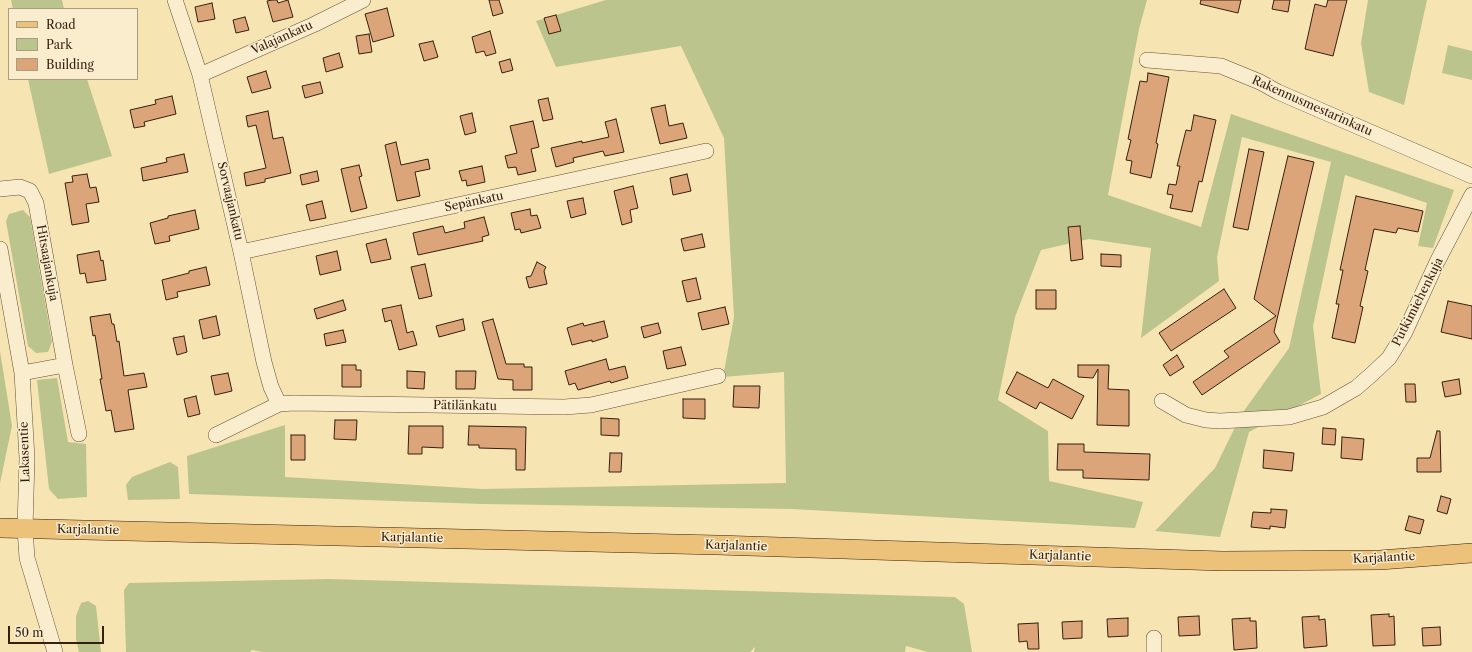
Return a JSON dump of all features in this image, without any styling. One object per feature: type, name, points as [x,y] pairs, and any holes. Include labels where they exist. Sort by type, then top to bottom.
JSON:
[{"type":"main road","name":"Karjalantie","points":[[0,528],[717,545],[1222,561],[1380,560],[1472,552]]},
{"type":"street","name":"Sorvaajankatu","points":[[175,0],[200,75],[241,252],[264,362],[271,387],[279,404]]},
{"type":"street","name":"Valajankatu","points":[[200,75],[315,24],[363,0]]},
{"type":"street","name":"Rakennusmestarinkatu","points":[[1147,60],[1220,66],[1260,82],[1285,96],[1472,176]]},
{"type":"street","name":"Sepänkatu","points":[[241,252],[706,151]]},
{"type":"street","name":"Hitsaajankuja","points":[[0,189],[20,187],[30,191],[36,203],[79,434]]},
{"type":"street","name":"Putkimiehenkuja","points":[[1162,401],[1186,415],[1206,420],[1289,417],[1323,407],[1356,388],[1371,376],[1389,358],[1405,332],[1435,267],[1472,195]]},
{"type":"street","name":"Lakasentie","points":[[0,249],[22,373],[27,458],[25,528],[28,558],[55,652]]},
{"type":"street","points":[[22,373],[65,365]]},
{"type":"street","name":"Pätilänkatu","points":[[216,435],[279,404],[294,403],[564,408],[591,405],[718,376]]},
{"type":"green space","points":[[11,0],[62,0],[64,8],[13,8]]},
{"type":"green space","points":[[606,0],[1147,0],[1139,29],[1108,195],[1201,227],[1231,114],[1454,190],[1433,248],[1418,246],[1427,203],[1345,175],[1313,326],[1321,394],[1249,432],[1220,537],[1155,531],[1215,468],[1241,415],[1289,348],[1331,162],[1242,137],[1217,257],[1219,281],[1141,338],[1151,248],[1089,239],[1041,250],[1015,317],[998,400],[1048,431],[1049,481],[1143,502],[1135,528],[792,509],[483,504],[189,494],[187,456],[285,425],[285,477],[482,489],[786,483],[784,372],[723,377],[734,317],[724,138],[681,46],[556,67],[536,21]]},
{"type":"green space","points":[[1368,0],[1427,0],[1404,105],[1369,92],[1361,43]]},
{"type":"green space","points":[[1448,45],[1472,51],[1472,80],[1442,73]]},
{"type":"green space","points":[[28,80],[87,80],[112,156],[49,174]]},
{"type":"green space","points":[[23,210],[30,217],[52,342],[48,352],[36,353],[28,346],[6,221],[9,214]]},
{"type":"green space","points":[[0,351],[12,426],[0,483]]},
{"type":"green space","points":[[57,378],[68,442],[86,444],[87,497],[58,499],[49,489],[37,380]]},
{"type":"green space","points":[[170,462],[178,467],[180,499],[128,500],[126,485],[132,477]]},
{"type":"green space","points":[[329,579],[955,597],[964,604],[972,652],[928,652],[906,646],[905,652],[754,652],[755,647],[750,652],[262,652],[252,650],[250,652],[126,652],[124,590],[129,583]]},
{"type":"green space","points":[[88,601],[96,606],[101,652],[79,652],[76,639],[76,616],[81,603]]},
{"type":"building","points":[[277,0],[278,3],[288,0],[293,17],[273,22],[267,1]]},
{"type":"building","points":[[489,0],[499,0],[503,13],[493,16]]},
{"type":"building","points":[[1201,0],[1241,0],[1238,13],[1200,4]]},
{"type":"building","points":[[1274,0],[1290,0],[1288,12],[1272,9]]},
{"type":"building","points":[[1328,0],[1347,0],[1333,56],[1305,49],[1315,4],[1326,7]]},
{"type":"building","points":[[212,3],[215,19],[198,22],[195,7]]},
{"type":"building","points":[[387,8],[394,36],[373,42],[365,14]]},
{"type":"building","points":[[556,15],[561,31],[549,34],[544,18]]},
{"type":"building","points":[[245,17],[249,30],[236,33],[233,20]]},
{"type":"building","points":[[490,31],[496,53],[486,56],[484,51],[476,53],[472,37]]},
{"type":"building","points":[[369,34],[372,52],[359,54],[356,36]]},
{"type":"building","points":[[433,41],[438,57],[424,61],[419,44]]},
{"type":"building","points":[[339,53],[343,67],[326,72],[323,58]]},
{"type":"building","points":[[510,59],[513,70],[502,73],[499,62]]},
{"type":"building","points":[[266,71],[271,88],[252,93],[247,77]]},
{"type":"building","points":[[1148,73],[1169,77],[1156,143],[1158,144],[1151,178],[1130,173],[1132,161],[1126,160],[1131,140],[1128,139],[1140,81],[1147,82]]},
{"type":"building","points":[[320,82],[323,93],[305,98],[302,86]]},
{"type":"building","points":[[172,96],[176,114],[144,122],[145,126],[134,128],[130,110],[156,104],[155,100]]},
{"type":"building","points":[[548,98],[553,119],[543,121],[538,100]]},
{"type":"building","points":[[665,105],[669,126],[683,123],[687,138],[660,144],[651,108]]},
{"type":"building","points":[[268,111],[273,139],[283,137],[291,173],[265,179],[265,182],[246,186],[244,173],[266,168],[256,125],[248,127],[246,116]]},
{"type":"building","points":[[472,113],[476,132],[465,135],[460,116]]},
{"type":"building","points":[[1194,115],[1216,120],[1202,182],[1199,181],[1192,212],[1170,208],[1173,195],[1167,194],[1169,184],[1176,185],[1180,166],[1177,166],[1186,130],[1191,131]]},
{"type":"building","points":[[616,119],[624,152],[605,156],[603,151],[573,158],[574,162],[556,167],[551,148],[609,137],[605,122]]},
{"type":"building","points":[[533,121],[539,147],[531,149],[536,171],[518,175],[516,167],[508,168],[505,156],[517,153],[510,126]]},
{"type":"building","points":[[396,142],[401,165],[428,159],[430,169],[415,172],[420,196],[397,201],[385,145]]},
{"type":"building","points":[[1249,149],[1264,152],[1248,230],[1233,227]]},
{"type":"building","points":[[184,154],[188,172],[143,181],[141,168],[167,162],[166,158]]},
{"type":"building","points":[[1288,156],[1314,162],[1274,332],[1280,342],[1202,395],[1193,382],[1229,357],[1224,351],[1276,316],[1254,299]]},
{"type":"building","points":[[359,165],[362,176],[359,177],[367,208],[351,212],[341,169]]},
{"type":"building","points":[[482,166],[485,182],[467,186],[466,180],[462,181],[459,171]]},
{"type":"building","points":[[317,171],[319,181],[302,185],[300,175]]},
{"type":"building","points":[[87,174],[90,188],[96,187],[99,202],[86,204],[89,222],[72,225],[65,183],[73,182],[72,176]]},
{"type":"building","points":[[687,174],[691,191],[673,195],[670,178]]},
{"type":"building","points":[[633,186],[638,208],[630,210],[632,222],[622,225],[614,191]]},
{"type":"building","points":[[1356,196],[1423,211],[1418,232],[1398,228],[1396,233],[1374,229],[1365,270],[1368,271],[1360,306],[1363,307],[1355,343],[1332,338],[1339,304],[1336,304],[1343,270],[1340,270]]},
{"type":"building","points":[[583,198],[586,214],[571,218],[567,201]]},
{"type":"building","points":[[322,201],[326,218],[310,221],[306,205]]},
{"type":"building","points":[[530,209],[531,216],[537,215],[541,228],[521,233],[520,229],[515,230],[511,213]]},
{"type":"building","points":[[195,210],[199,229],[169,236],[170,241],[155,244],[150,223],[168,218],[168,216]]},
{"type":"building","points":[[484,217],[489,235],[482,237],[483,241],[418,255],[413,233],[443,226],[445,233],[465,228],[464,222]]},
{"type":"building","points":[[1080,226],[1083,259],[1071,261],[1068,227]]},
{"type":"building","points":[[702,234],[705,247],[684,251],[681,239]]},
{"type":"building","points":[[386,239],[391,259],[371,263],[366,244]]},
{"type":"building","points":[[99,251],[101,261],[103,260],[106,280],[87,283],[85,273],[80,274],[77,255]]},
{"type":"building","points":[[337,251],[341,270],[320,275],[316,256]]},
{"type":"building","points":[[1101,254],[1121,255],[1121,267],[1101,266]]},
{"type":"building","points":[[537,262],[546,267],[544,271],[547,284],[529,288],[526,277],[531,276]]},
{"type":"building","points":[[425,264],[432,296],[419,299],[411,267]]},
{"type":"building","points":[[206,267],[210,285],[177,292],[178,297],[166,300],[162,280]]},
{"type":"building","points":[[696,278],[701,299],[687,302],[682,281]]},
{"type":"building","points":[[1224,289],[1236,308],[1171,351],[1159,333]]},
{"type":"building","points":[[1036,290],[1056,290],[1056,309],[1036,309]]},
{"type":"building","points":[[343,300],[346,310],[317,319],[314,309]]},
{"type":"building","points":[[1448,301],[1472,306],[1472,339],[1441,332]]},
{"type":"building","points":[[401,305],[407,333],[413,331],[417,345],[399,350],[391,320],[385,322],[382,309]]},
{"type":"building","points":[[725,307],[729,324],[702,330],[698,313]]},
{"type":"building","points":[[110,314],[112,324],[114,324],[117,342],[119,341],[124,376],[144,373],[147,387],[128,390],[134,429],[115,432],[111,410],[106,411],[100,379],[102,379],[95,335],[93,336],[90,317]]},
{"type":"building","points":[[216,316],[220,335],[203,339],[199,320]]},
{"type":"building","points":[[463,319],[465,330],[439,337],[436,326]]},
{"type":"building","points":[[493,319],[506,364],[524,364],[524,367],[532,367],[532,390],[513,390],[513,380],[498,379],[482,322]]},
{"type":"building","points":[[604,321],[608,337],[592,342],[592,340],[572,345],[567,328],[583,323],[584,326]]},
{"type":"building","points":[[658,323],[661,333],[644,338],[641,327]]},
{"type":"building","points":[[343,330],[346,342],[326,346],[324,334]]},
{"type":"building","points":[[184,336],[187,352],[177,355],[173,338]]},
{"type":"building","points":[[681,347],[686,365],[667,369],[663,351]]},
{"type":"building","points":[[1177,355],[1184,367],[1170,376],[1163,365]]},
{"type":"building","points":[[606,359],[609,370],[625,366],[628,378],[611,383],[610,381],[578,390],[575,383],[569,385],[565,371]]},
{"type":"building","points":[[342,365],[356,365],[356,370],[361,370],[361,387],[342,387]]},
{"type":"building","points":[[1078,365],[1109,365],[1108,389],[1129,390],[1129,426],[1097,425],[1098,369],[1093,378],[1078,377]]},
{"type":"building","points":[[407,371],[425,372],[424,389],[407,388]]},
{"type":"building","points":[[456,371],[476,371],[475,389],[456,389]]},
{"type":"building","points":[[1017,372],[1048,388],[1053,379],[1084,396],[1072,419],[1040,402],[1036,409],[1006,393]]},
{"type":"building","points":[[228,373],[232,391],[215,395],[211,376]]},
{"type":"building","points":[[1459,379],[1461,394],[1445,397],[1442,382]]},
{"type":"building","points":[[1405,384],[1415,384],[1416,402],[1406,402]]},
{"type":"building","points":[[734,386],[760,386],[759,408],[733,407]]},
{"type":"building","points":[[196,396],[200,414],[188,417],[184,399]]},
{"type":"building","points":[[683,399],[705,399],[705,419],[683,418]]},
{"type":"building","points":[[601,418],[619,419],[619,436],[601,435]]},
{"type":"building","points":[[335,420],[357,420],[356,440],[334,439]]},
{"type":"building","points":[[409,426],[443,426],[443,448],[422,447],[422,454],[408,454]]},
{"type":"building","points":[[469,426],[526,427],[525,470],[516,470],[516,449],[479,448],[479,445],[468,445]]},
{"type":"building","points":[[1323,428],[1336,429],[1335,445],[1322,444]]},
{"type":"building","points":[[1437,431],[1440,431],[1441,472],[1417,472],[1417,458],[1430,458]]},
{"type":"building","points":[[291,435],[305,435],[305,460],[291,460]]},
{"type":"building","points":[[1342,437],[1364,439],[1362,460],[1341,458]]},
{"type":"building","points":[[1058,444],[1084,444],[1084,452],[1150,454],[1149,480],[1083,478],[1083,470],[1057,470]]},
{"type":"building","points":[[1264,450],[1294,453],[1292,471],[1263,468]]},
{"type":"building","points":[[610,453],[622,453],[621,472],[609,472]]},
{"type":"building","points":[[1441,496],[1451,499],[1447,514],[1437,511]]},
{"type":"building","points":[[1271,509],[1287,510],[1285,528],[1270,526],[1270,529],[1251,527],[1253,512],[1271,513]]},
{"type":"building","points":[[1409,516],[1424,520],[1420,534],[1405,530]]},
{"type":"building","points":[[1389,614],[1389,617],[1394,616],[1395,645],[1373,646],[1371,615]]},
{"type":"building","points":[[1199,616],[1200,635],[1179,636],[1178,617]]},
{"type":"building","points":[[1319,616],[1319,620],[1325,619],[1327,646],[1304,648],[1302,617]]},
{"type":"building","points":[[1128,618],[1128,636],[1108,637],[1107,619]]},
{"type":"building","points":[[1250,618],[1250,621],[1256,621],[1257,648],[1234,650],[1232,619]]},
{"type":"building","points":[[1082,621],[1082,638],[1063,639],[1062,622]]},
{"type":"building","points":[[1038,623],[1039,649],[1028,649],[1027,641],[1019,642],[1018,624]]},
{"type":"building","points":[[1440,627],[1441,645],[1423,646],[1422,628]]}]
